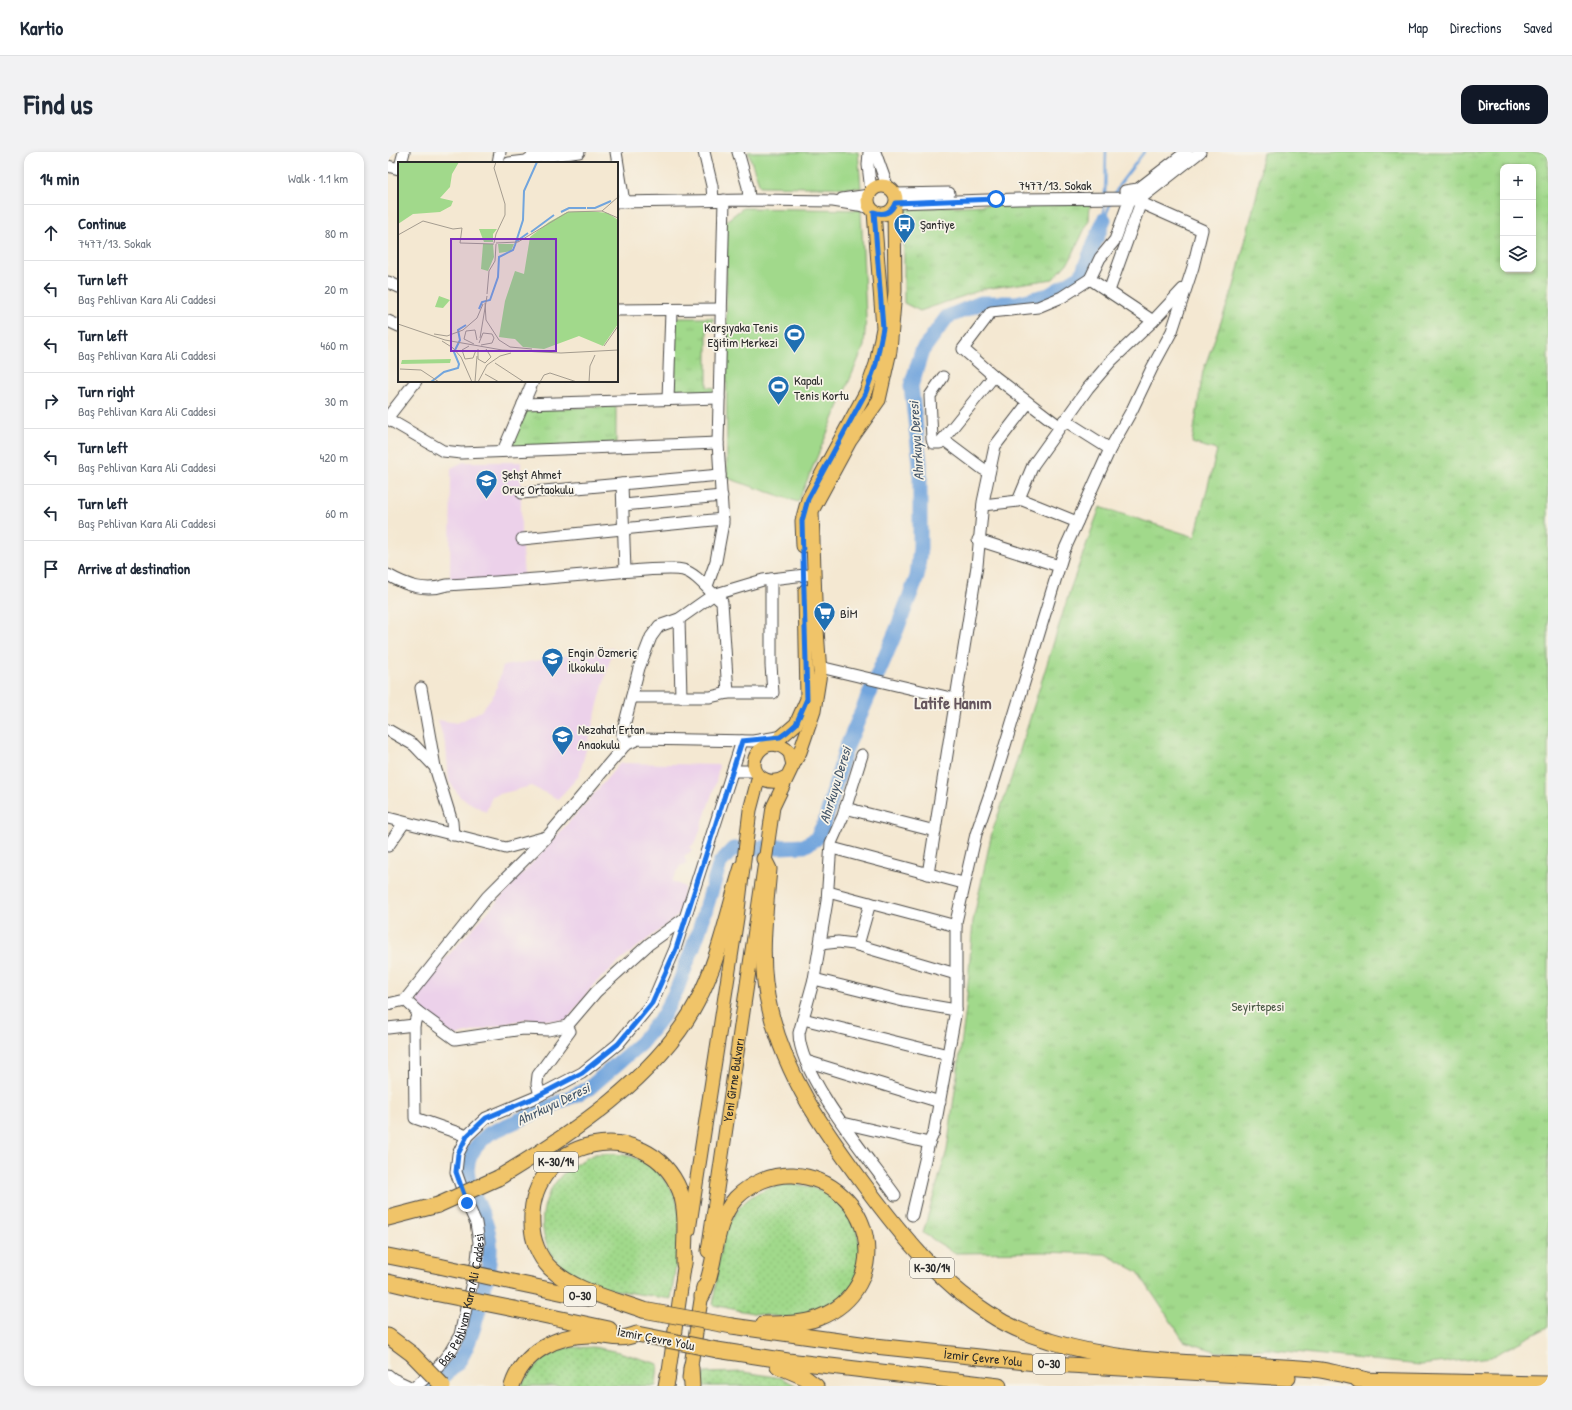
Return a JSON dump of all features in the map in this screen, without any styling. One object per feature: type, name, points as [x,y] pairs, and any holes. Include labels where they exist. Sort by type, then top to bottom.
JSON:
[{"type":"highway","name":"K-30/14","points":[[764,859],[769,869],[763,946],[764,976],[769,1008],[781,1049],[794,1078],[808,1103],[841,1154],[884,1212],[928,1264],[962,1294],[989,1314],[1019,1329],[1049,1341],[1085,1350],[1134,1358],[1316,1370],[1367,1380]]},
{"type":"highway","name":"K-30/14","points":[[388,1218],[438,1205],[498,1178],[531,1158],[610,1101],[642,1074],[668,1046],[697,1002],[711,970],[743,862]]},
{"type":"highway","name":"K-30/14","points":[[643,1310],[570,1283],[549,1268],[541,1256],[536,1246],[532,1230],[531,1214],[534,1195],[540,1180],[554,1164],[569,1152],[593,1144],[618,1143],[636,1148],[656,1158],[673,1177],[680,1193],[685,1219],[684,1264]]},
{"type":"highway","points":[[643,1310],[732,1326],[789,1324],[818,1318],[844,1302],[855,1289],[864,1271],[867,1244],[864,1227],[855,1210],[837,1190],[824,1182],[807,1176],[786,1175],[768,1178],[750,1186],[736,1199],[723,1216],[717,1235],[709,1282],[702,1296]]},
{"type":"highway","name":"İzmir Çevre Yolu","points":[[388,1256],[643,1310]]},
{"type":"highway","name":"İzmir Çevre Yolu","points":[[388,1282],[434,1293],[718,1350],[788,1361],[999,1386]]},
{"type":"highway","name":"İzmir Çevre Yolu","points":[[732,1326],[875,1346],[1036,1363],[1263,1377],[1548,1384]]},
{"type":"highway","points":[[512,1386],[524,1364],[533,1353],[564,1338],[592,1335],[624,1339],[638,1334]]},
{"type":"highway","points":[[388,1336],[412,1354],[443,1386]]},
{"type":"highway","points":[[718,1350],[741,1360],[782,1367],[804,1376],[816,1386]]},
{"type":"highway","points":[[691,1368],[692,1386]]},
{"type":"main road","points":[[880,187],[893,198],[895,291],[890,351],[879,400],[850,441],[812,511],[814,593],[820,667],[814,711],[800,752],[790,771],[776,782],[764,780],[758,773],[754,760],[756,754],[771,741],[796,724],[807,699],[805,575],[802,521],[808,499],[866,392],[878,356],[883,328],[872,210],[868,200],[870,193],[880,187]]},
{"type":"main road","points":[[872,210],[883,214],[891,210],[893,198]]},
{"type":"main road","points":[[771,741],[785,748],[790,753],[790,771]]},
{"type":"main road","name":"Yeni Girne Bulvarı","points":[[688,1386],[764,859],[772,812],[790,771]]},
{"type":"main road","name":"Yeni Girne Bulvarı","points":[[667,1382],[737,918],[750,810],[758,773]]},
{"type":"street","points":[[401,162],[404,152]]},
{"type":"street","points":[[498,162],[500,152]]},
{"type":"street","points":[[518,162],[526,161],[536,155],[579,152]]},
{"type":"street","points":[[616,152],[617,162]]},
{"type":"street","points":[[704,152],[712,186],[713,200]]},
{"type":"street","points":[[738,152],[748,187],[749,200]]},
{"type":"street","points":[[833,201],[870,193],[868,165],[869,152]]},
{"type":"street","points":[[875,152],[893,198]]},
{"type":"street","name":"7477/13. Sokak","points":[[1125,196],[1138,189],[1186,152]]},
{"type":"street","name":"7477/13. Sokak","points":[[893,198],[1093,195],[1144,196],[1200,152]]},
{"type":"street","points":[[388,166],[398,169]]},
{"type":"street","points":[[618,177],[620,202],[713,200],[833,201],[858,205],[872,210]]},
{"type":"street","points":[[912,1215],[929,1143],[934,1132],[956,1010],[956,926],[963,883],[976,834],[993,785],[1059,566],[1110,449],[1132,410],[1172,331],[1193,268],[1202,230],[1125,196],[1115,240],[1100,258],[1090,279],[1062,297],[1038,307],[991,312],[963,349],[1028,403],[1061,423],[1110,449]]},
{"type":"street","points":[[710,591],[723,519],[718,442],[724,200]]},
{"type":"street","points":[[1108,292],[1141,202]]},
{"type":"street","points":[[1090,279],[1153,321]]},
{"type":"street","points":[[388,282],[398,287]]},
{"type":"street","points":[[983,505],[1015,503],[1020,499],[1033,465],[1061,423],[1111,361],[1153,321],[1187,285]]},
{"type":"street","points":[[618,310],[671,311],[721,309]]},
{"type":"street","points":[[668,399],[671,311]]},
{"type":"street","points":[[388,321],[398,326]]},
{"type":"street","points":[[943,376],[931,392],[929,402],[932,441],[937,444],[943,439],[994,376]]},
{"type":"street","points":[[415,382],[388,418],[443,451],[461,453],[718,442]]},
{"type":"street","points":[[503,451],[532,382]]},
{"type":"street","points":[[523,404],[719,398]]},
{"type":"street","points":[[928,874],[977,566],[978,540],[989,472],[995,446],[1028,403]]},
{"type":"street","points":[[943,439],[989,472]]},
{"type":"street","points":[[522,493],[720,475]]},
{"type":"street","points":[[622,484],[625,571]]},
{"type":"street","points":[[623,505],[722,496]]},
{"type":"street","points":[[1020,499],[1077,522]]},
{"type":"street","points":[[522,538],[723,519]]},
{"type":"street","points":[[978,540],[1059,566]]},
{"type":"street","points":[[388,575],[400,582],[424,589],[437,588],[447,585],[512,582],[625,571],[680,569],[688,572],[722,602],[728,693]]},
{"type":"street","points":[[627,744],[622,734],[639,668],[651,637],[659,626],[679,619],[710,591],[771,579],[805,575]]},
{"type":"street","points":[[632,697],[710,697],[728,693],[773,693],[771,665],[771,579]]},
{"type":"street","points":[[679,619],[681,697]]},
{"type":"street","points":[[820,667],[851,676],[955,699]]},
{"type":"street","points":[[421,688],[435,767],[452,822],[453,835]]},
{"type":"street","points":[[388,730],[414,745],[435,767]]},
{"type":"street","points":[[388,1004],[405,1000],[487,897],[547,837],[586,789],[627,744],[638,739],[771,741]]},
{"type":"street","name":"Baş Pehlivan Kara Ali Caddesi","points":[[416,1386],[438,1367],[450,1352],[460,1335],[477,1260],[479,1242],[476,1223],[456,1172],[458,1154],[467,1136],[486,1118],[582,1073],[618,1044],[652,1003],[676,949],[742,741]]},
{"type":"street","points":[[862,755],[845,808],[831,843],[832,848],[828,892],[820,944],[814,979],[799,1033],[799,1041],[806,1061],[830,1106],[895,1195]]},
{"type":"street","points":[[733,771],[758,773]]},
{"type":"street","points":[[845,808],[935,831]]},
{"type":"street","points":[[388,818],[506,848],[547,837]]},
{"type":"street","points":[[388,846],[404,823]]},
{"type":"street","points":[[832,848],[963,883]]},
{"type":"street","points":[[828,892],[956,926]]},
{"type":"street","points":[[858,945],[870,903]]},
{"type":"street","points":[[405,1000],[418,1012],[455,1039],[523,1028],[548,1030],[568,1026],[596,992],[649,944],[685,918]]},
{"type":"street","points":[[820,944],[838,942],[858,945],[956,974]]},
{"type":"street","points":[[814,979],[903,1001],[956,1010]]},
{"type":"street","points":[[418,1012],[414,1025],[415,1118],[467,1136]]},
{"type":"street","points":[[803,1019],[948,1055]]},
{"type":"street","points":[[388,1028],[414,1025]]},
{"type":"street","points":[[540,1094],[537,1084],[538,1075],[570,1031],[568,1026]]},
{"type":"street","points":[[806,1061],[940,1102]]},
{"type":"street","points":[[843,1123],[929,1143]]},
{"type":"street","points":[[388,1375],[408,1386]]},
{"type":"shaded area","name":"Şehşt Ahmet Oruç Ortaokulu","points":[[463,462],[521,462],[521,534],[524,578],[450,582],[451,468]]},
{"type":"shaded area","points":[[613,648],[579,776],[558,799],[531,786],[492,796],[486,812],[460,797],[449,781],[446,747],[438,720],[457,723],[481,711],[495,693],[503,666]]},
{"type":"shaded area","points":[[620,763],[719,765],[716,782],[696,842],[690,847],[692,851],[684,856],[687,864],[680,866],[672,881],[685,887],[679,915],[627,955],[594,984],[566,1021],[526,1019],[453,1036],[419,1008],[415,992],[588,801]]},
{"type":"green space","points":[[748,152],[858,152],[861,188],[760,186]]},
{"type":"green space","name":"Seyirtepesi","points":[[1263,152],[1548,152],[1548,1327],[1491,1357],[1420,1365],[1266,1349],[1218,1352],[1184,1341],[1138,1272],[1105,1254],[1043,1252],[955,1253],[923,1233],[947,1150],[966,1008],[973,921],[992,832],[1011,779],[1071,587],[1100,507],[1195,537],[1217,450],[1192,443],[1203,371],[1234,286],[1258,189]]},
{"type":"green space","points":[[1011,204],[1090,204],[1089,220],[1070,260],[1053,279],[984,289],[920,311],[904,303],[904,212],[910,208]]},
{"type":"green space","name":"Karşıyaka Tenis Eğitim Merkezi","points":[[743,208],[861,210],[866,317],[864,346],[798,502],[727,478],[726,221]]},
{"type":"green space","points":[[675,318],[713,318],[713,322],[707,322],[707,387],[714,388],[714,395],[675,394]]},
{"type":"green space","points":[[616,406],[616,443],[508,448],[525,410]]},
{"type":"green space","points":[[595,1154],[625,1155],[642,1161],[662,1177],[676,1198],[679,1216],[678,1252],[671,1299],[607,1288],[583,1282],[562,1268],[552,1255],[546,1242],[543,1227],[543,1212],[547,1198],[555,1184],[566,1171]]},
{"type":"green space","points":[[788,1184],[821,1190],[841,1204],[849,1215],[855,1227],[861,1253],[860,1266],[856,1279],[850,1290],[825,1311],[809,1316],[782,1317],[713,1305],[720,1254],[730,1222],[750,1197],[766,1189]]},
{"type":"green space","points":[[593,1347],[619,1352],[658,1364],[656,1386],[521,1386],[538,1364],[549,1355],[562,1349]]},
{"type":"green space","points":[[744,1372],[782,1378],[797,1386],[702,1386],[704,1373]]},
{"type":"waterway","name":"Ahırkuyu Deresi","points":[[1105,195],[1106,152]]},
{"type":"waterway","name":"Ahırkuyu Deresi","points":[[1114,196],[1119,185],[1144,152]]},
{"type":"waterway","name":"Ahırkuyu Deresi","points":[[1104,200],[1104,217]]},
{"type":"waterway","name":"Ahırkuyu Deresi","points":[[1104,220],[1111,202]]},
{"type":"waterway","name":"Ahırkuyu Deresi","points":[[434,1386],[458,1362],[464,1352],[475,1322],[488,1269],[490,1242],[487,1226],[470,1185],[467,1173],[469,1160],[476,1147],[490,1133],[588,1089],[641,1043],[663,1016],[677,989],[699,931],[720,863],[733,849],[804,846],[816,839],[825,822],[845,751],[897,629],[917,577],[920,548],[920,463],[911,386],[922,351],[947,317],[981,303],[1016,303],[1049,295],[1081,276],[1104,220]]},
{"type":"place","name":"Şantiye","points":[[904,244]]},
{"type":"place","name":"Karşıyaka Tenis Eğitim Merkezi","points":[[794,354]]},
{"type":"place","name":"Kapalı Tenis Kortu","points":[[778,406]]},
{"type":"place","name":"Şehşt Ahmet Oruç Ortaokulu","points":[[486,500]]},
{"type":"place","name":"BİM","points":[[825,632]]},
{"type":"place","name":"Engin Özmeriç İlkokulu","points":[[552,678]]},
{"type":"place","name":"Nezahat Ertan Anaokulu","points":[[562,756]]},
{"type":"district","name":"Latife Hanım","points":[[953,703]]},
{"type":"route","points":[[467,1203],[456,1172],[458,1154],[467,1136],[486,1118],[536,1097],[582,1073],[618,1044],[652,1003],[676,949],[714,825],[742,741],[763,740],[780,737],[796,724],[803,711],[807,699],[807,663],[802,521],[808,499],[828,459],[866,392],[876,364],[883,328],[874,212],[883,214],[891,210],[895,203],[996,199]]}]
